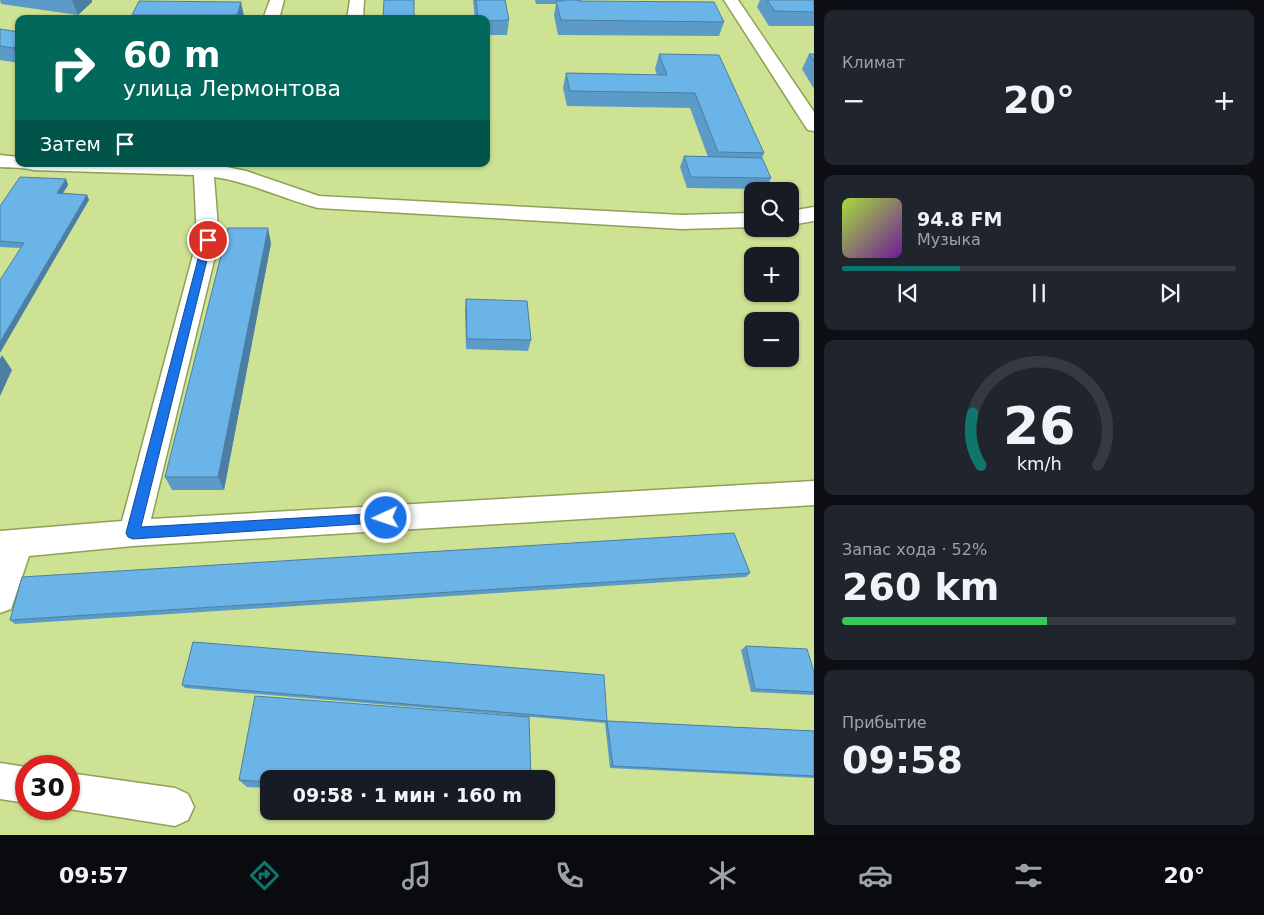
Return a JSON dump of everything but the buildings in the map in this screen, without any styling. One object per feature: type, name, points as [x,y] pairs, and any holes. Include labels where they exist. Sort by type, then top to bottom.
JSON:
[{"type":"street","points":[[272,15],[277,0]]},
{"type":"street","points":[[356,15],[357,0]]},
{"type":"street","points":[[732,0],[814,126]]},
{"type":"street","points":[[0,161],[15,163]]},
{"type":"street","points":[[133,533],[208,240],[203,167],[239,175],[278,190],[318,202],[682,222],[744,220]]},
{"type":"street","points":[[799,216],[814,214]]},
{"type":"street","points":[[0,598],[9,544],[133,533],[814,493]]},
{"type":"street","points":[[0,781],[15,783]]},
{"type":"street","points":[[80,793],[174,807]]},
{"type":"route","points":[[208,240],[133,533],[386,518]]}]
